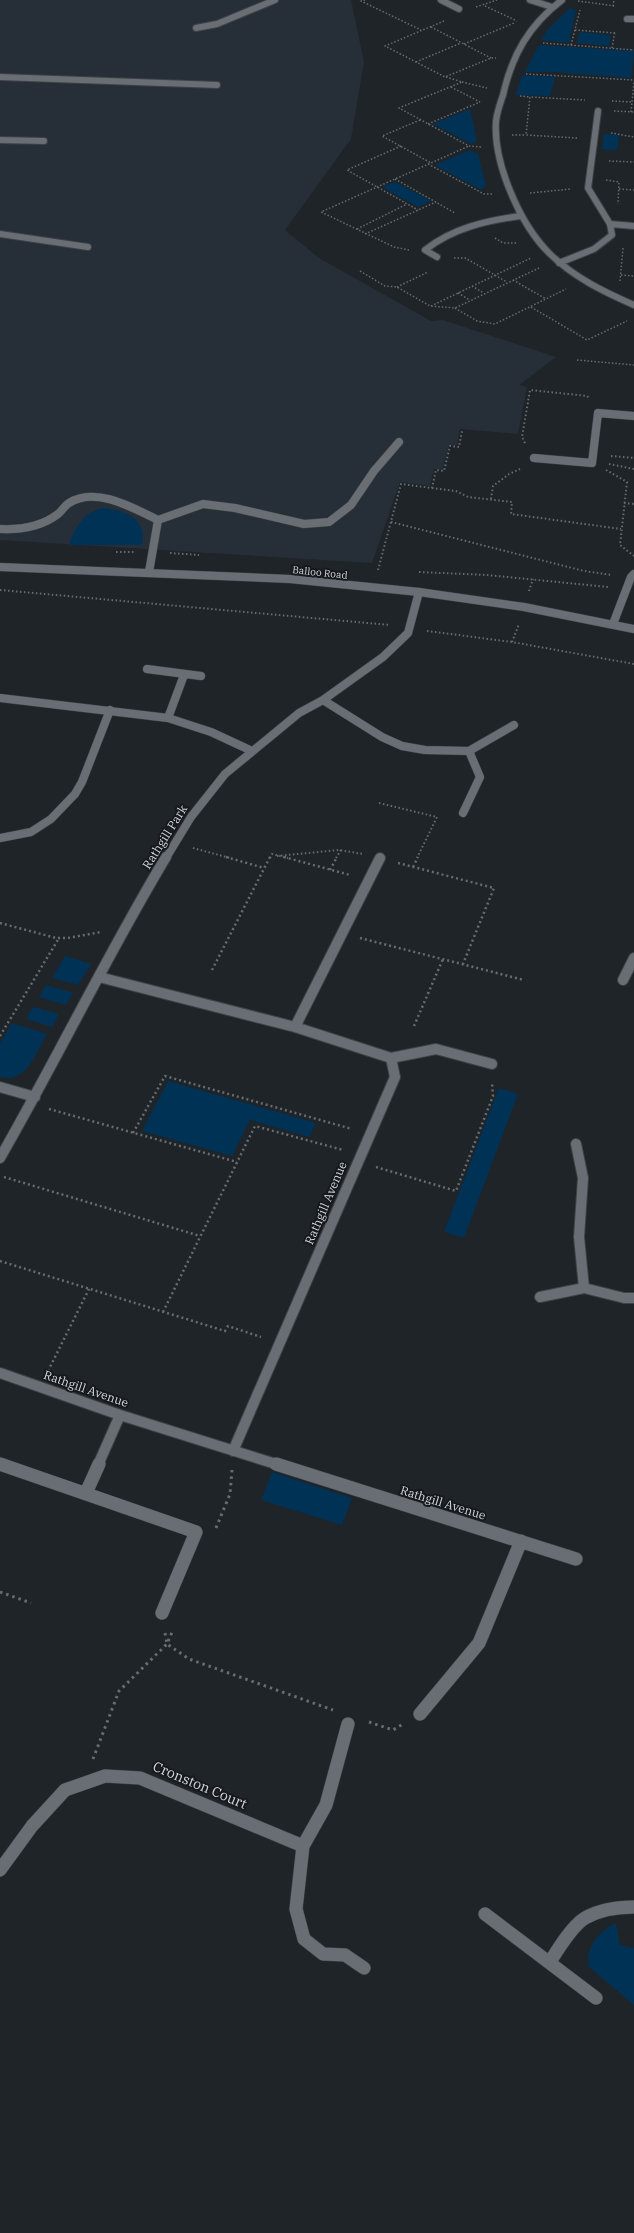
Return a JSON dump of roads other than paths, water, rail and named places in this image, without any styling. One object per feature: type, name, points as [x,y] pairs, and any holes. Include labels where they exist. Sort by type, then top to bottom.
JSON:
[{"type":"street","points":[[196,28],[217,24],[276,0]]},
{"type":"street","points":[[441,0],[459,9]]},
{"type":"street","points":[[530,0],[552,6]]},
{"type":"street","points":[[562,0],[552,6],[532,25],[524,36],[512,61],[508,71],[496,124],[500,148],[512,194],[520,216],[539,243],[559,263],[613,296],[634,305]]},
{"type":"street","points":[[627,19],[634,19]]},
{"type":"street","points":[[0,78],[217,86]]},
{"type":"street","points":[[559,263],[596,250],[612,235],[610,224],[588,188],[598,111]]},
{"type":"street","points":[[0,140],[44,141]]},
{"type":"street","points":[[436,257],[425,250],[435,241],[474,223],[520,216]]},
{"type":"street","points":[[610,224],[634,226]]},
{"type":"street","points":[[0,234],[88,247]]},
{"type":"street","points":[[534,458],[593,459],[598,413],[634,416]]},
{"type":"street","points":[[0,529],[25,528],[49,520],[62,511],[68,503],[87,497],[125,504],[158,520],[203,504],[235,508],[304,524],[329,522],[352,505],[374,471],[399,442]]},
{"type":"street","points":[[149,572],[158,520]]},
{"type":"street","name":"Balloo Road","points":[[0,567],[290,579],[419,592],[524,607],[634,629]]},
{"type":"street","points":[[613,624],[632,576]]},
{"type":"street","name":"Rathgill Park","points":[[0,1158],[34,1100],[127,926],[191,817],[225,774],[252,751],[299,714],[323,700],[384,656],[408,633],[419,592]]},
{"type":"street","points":[[147,670],[201,676]]},
{"type":"street","points":[[168,718],[184,675]]},
{"type":"street","points":[[0,698],[110,710],[192,723],[213,731],[252,751]]},
{"type":"street","points":[[323,700],[382,737],[402,746],[425,750],[469,751],[514,725]]},
{"type":"street","points":[[0,838],[31,832],[51,819],[75,794],[82,782],[110,710]]},
{"type":"street","points":[[462,813],[480,777],[469,751]]},
{"type":"street","points":[[295,1027],[380,858]]},
{"type":"street","points":[[623,980],[634,958]]},
{"type":"street","points":[[99,977],[295,1027],[391,1058],[436,1049],[491,1064]]},
{"type":"street","name":"Rathgill Avenue","points":[[232,1451],[394,1077],[391,1058]]},
{"type":"street","points":[[0,1087],[34,1100]]},
{"type":"street","points":[[576,1144],[584,1178],[580,1237],[584,1288]]},
{"type":"street","points":[[540,1297],[584,1288],[624,1298],[634,1298]]},
{"type":"street","name":"Rathgill Avenue","points":[[0,1373],[120,1415],[576,1559]]},
{"type":"street","points":[[86,1493],[120,1415]]},
{"type":"street","points":[[0,1464],[196,1532],[162,1613]]},
{"type":"street","points":[[420,1714],[479,1643],[521,1542]]},
{"type":"street","points":[[348,1724],[326,1805],[303,1846],[296,1908],[304,1939],[323,1954],[346,1955],[364,1968]]},
{"type":"street","name":"Cronston Court","points":[[0,1870],[32,1826],[65,1790],[105,1776],[140,1778],[303,1846]]},
{"type":"street","points":[[550,1962],[560,1945],[585,1918],[619,1907],[634,1907]]},
{"type":"street","points":[[485,1914],[596,1998]]}]
